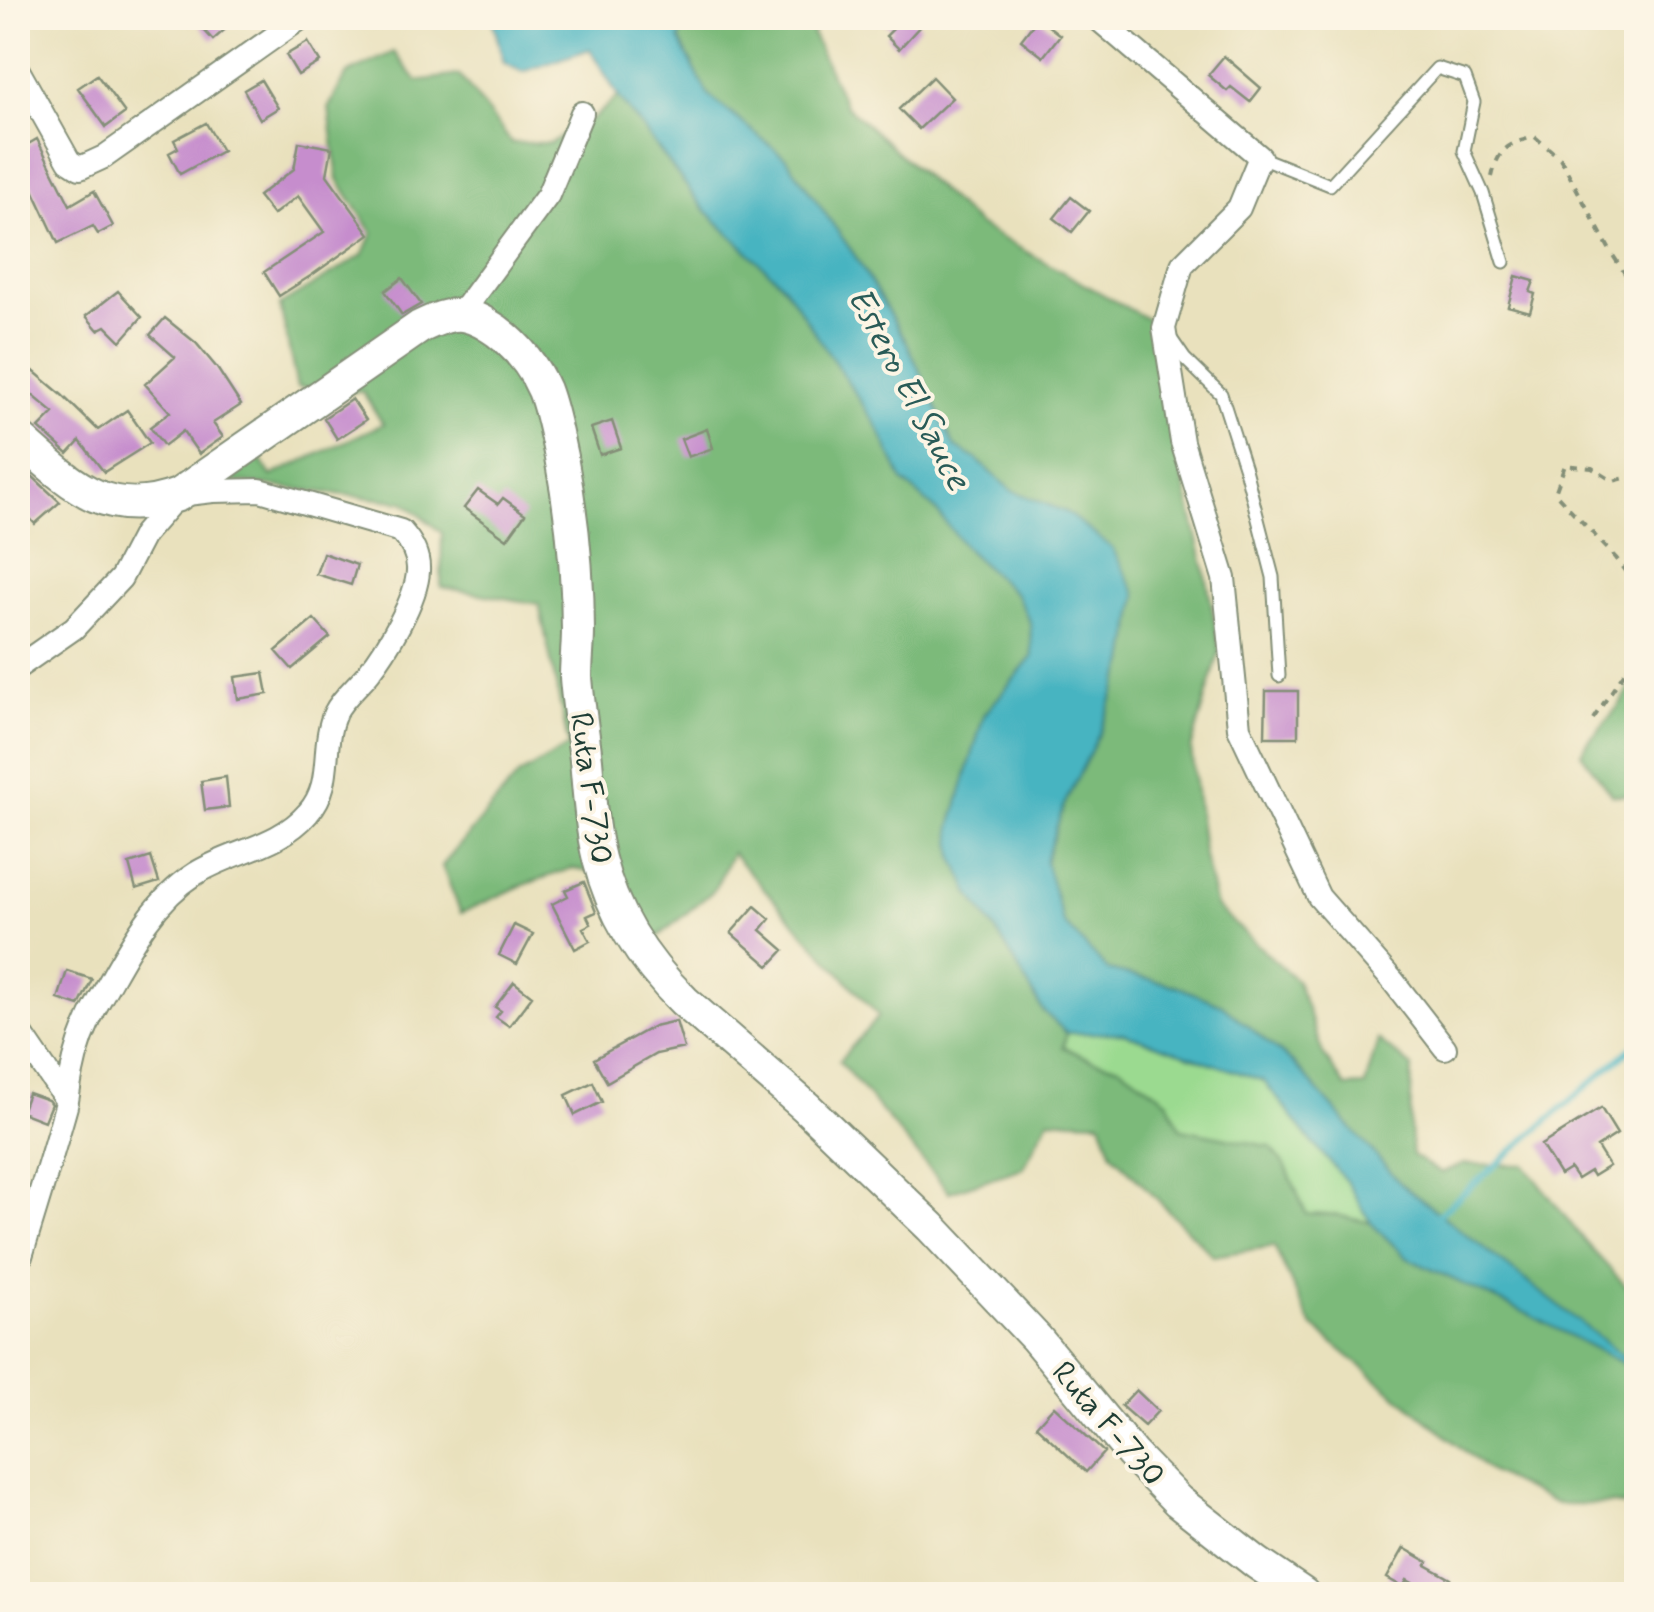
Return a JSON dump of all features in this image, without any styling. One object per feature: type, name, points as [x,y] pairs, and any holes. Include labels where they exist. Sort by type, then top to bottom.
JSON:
[{"type":"street","points":[[18,70],[70,161],[80,168],[104,157],[301,18]]},
{"type":"street","points":[[1098,18],[1260,157],[1239,208],[1182,265],[1164,328],[1182,442],[1224,578],[1239,728],[1319,897],[1393,981],[1445,1048]]},
{"type":"street","points":[[18,667],[74,628],[121,578],[144,534],[178,494],[420,327],[461,313],[548,196],[582,113]]},
{"type":"street","name":"Ruta F-730","points":[[461,313],[487,325],[513,345],[535,373],[549,406],[574,546],[576,676],[594,835],[609,890],[635,943],[684,1001],[806,1107],[931,1228],[1036,1338],[1132,1454],[1178,1501],[1257,1564],[1303,1594]]},
{"type":"street","points":[[18,437],[73,484],[99,498],[145,504],[178,494],[260,490],[401,530],[417,560],[416,582],[385,650],[336,712],[328,740],[327,770],[316,802],[302,820],[268,842],[196,874],[179,886],[157,908],[98,1002],[86,1026],[18,1266]]},
{"type":"street","points":[[18,1029],[67,1101]]},
{"type":"lane","points":[[1260,157],[1330,185],[1437,68],[1465,77],[1474,102],[1464,151],[1504,262]]},
{"type":"lane","points":[[1164,328],[1185,359],[1221,394],[1273,577],[1280,676]]},
{"type":"path","points":[[1487,206],[1496,160],[1511,142],[1534,137],[1560,158],[1636,290]]},
{"type":"path","points":[[1636,472],[1634,476],[1612,481],[1592,468],[1565,465],[1555,493],[1636,584]]},
{"type":"path","points":[[1593,719],[1636,654]]},
{"type":"green space","points":[[688,18],[827,18],[812,33],[845,105],[978,225],[1158,325],[1178,455],[1220,650],[1191,749],[1203,852],[1216,907],[1297,981],[1323,1054],[1345,1087],[1365,1086],[1378,1040],[1412,1067],[1412,1155],[1441,1173],[1464,1164],[1525,1165],[1585,1242],[1636,1297],[1636,1507],[1557,1504],[1490,1472],[1311,1325],[1274,1246],[1213,1256],[1112,1153],[1101,1121],[1049,1119],[1023,1168],[949,1192],[839,1061],[879,1016],[732,853],[714,890],[653,941],[617,878],[572,868],[461,913],[442,866],[518,776],[569,746],[539,604],[441,587],[442,533],[404,502],[212,479],[256,451],[271,476],[383,424],[363,392],[297,387],[280,305],[363,255],[373,233],[338,180],[329,107],[347,74],[394,52],[417,81],[459,75],[512,143],[550,143],[594,118],[618,96],[704,209],[784,286],[878,427],[903,481],[935,509],[968,551],[1016,594],[1030,622],[1032,657],[984,715],[951,827],[970,894],[1043,1011],[1067,1033],[1063,1047],[1091,1060],[1119,1066],[1167,1100],[1181,1129],[1271,1147],[1287,1169],[1306,1214],[1336,1215],[1371,1223],[1407,1258],[1624,1364],[1629,1361],[1401,1184],[1294,1064],[1222,1005],[1176,986],[1108,970],[1063,922],[1045,862],[1064,805],[1100,732],[1126,662],[1137,595],[1111,548],[1066,512],[1011,490],[976,459],[954,446],[907,343],[855,256],[787,159],[708,95],[679,38]]},
{"type":"green space","points":[[1636,653],[1636,795],[1612,795],[1581,753],[1627,693]]},
{"type":"green space","points":[[1067,1033],[1123,1033],[1264,1081],[1347,1182],[1371,1223],[1336,1215],[1306,1214],[1287,1169],[1271,1147],[1181,1129],[1167,1100],[1119,1066],[1091,1060],[1063,1047]]},
{"type":"water","name":"Estero El Sauce","points":[[492,18],[688,18],[679,39],[708,95],[787,159],[855,256],[907,343],[954,446],[976,459],[1011,490],[1066,512],[1112,548],[1137,595],[1126,662],[1100,732],[1064,805],[1045,861],[1063,922],[1108,970],[1176,986],[1222,1005],[1294,1064],[1401,1184],[1630,1361],[1625,1364],[1407,1258],[1371,1223],[1347,1182],[1264,1081],[1123,1033],[1067,1033],[1043,1011],[970,894],[954,858],[951,827],[984,715],[1032,657],[1030,622],[1016,594],[968,551],[935,509],[903,481],[878,427],[784,286],[704,209],[618,96],[590,49],[523,72],[504,63]]},
{"type":"building","points":[[193,18],[238,18],[213,40]]},
{"type":"building","points":[[879,18],[911,18],[920,26],[899,49],[886,36],[893,29]]},
{"type":"building","points":[[1038,18],[1060,35],[1043,57],[1021,40]]},
{"type":"building","points":[[308,42],[320,62],[298,75],[286,55]]},
{"type":"building","points":[[1224,56],[1261,88],[1250,102],[1231,87],[1227,91],[1208,75]]},
{"type":"building","points":[[97,75],[125,113],[106,127],[78,88]]},
{"type":"building","points":[[932,77],[952,98],[919,129],[899,109]]},
{"type":"building","points":[[261,80],[278,108],[260,119],[244,90]]},
{"type":"building","points":[[206,123],[222,151],[180,174],[169,153],[178,148],[174,140]]},
{"type":"building","points":[[37,139],[70,205],[94,191],[113,226],[98,234],[93,226],[58,243],[18,166],[18,150]]},
{"type":"building","points":[[299,142],[332,148],[327,175],[370,234],[279,296],[264,272],[324,232],[298,196],[273,215],[258,196],[294,169]]},
{"type":"building","points":[[1071,197],[1089,211],[1072,232],[1054,218]]},
{"type":"building","points":[[1516,276],[1534,281],[1530,312],[1508,306]]},
{"type":"building","points":[[402,278],[421,304],[402,315],[385,291]]},
{"type":"building","points":[[118,291],[142,317],[121,341],[106,326],[98,330],[86,316]]},
{"type":"building","points":[[165,318],[196,343],[241,405],[213,423],[223,437],[199,454],[183,431],[164,446],[150,427],[170,412],[145,384],[175,357],[150,335]]},
{"type":"building","points":[[18,358],[98,430],[127,410],[150,443],[104,472],[80,441],[68,454],[39,428],[54,413],[18,383]]},
{"type":"building","points":[[352,399],[366,420],[337,439],[324,418]]},
{"type":"building","points":[[612,421],[621,448],[600,455],[591,428]]},
{"type":"building","points":[[707,429],[713,448],[688,457],[681,439]]},
{"type":"building","points":[[18,463],[60,502],[35,524],[18,505]]},
{"type":"building","points":[[478,490],[498,504],[503,498],[525,514],[507,539],[464,508]]},
{"type":"building","points":[[323,553],[357,565],[351,585],[316,574]]},
{"type":"building","points":[[314,619],[330,637],[292,669],[276,651]]},
{"type":"building","points":[[264,673],[268,694],[238,699],[235,677]]},
{"type":"building","points":[[1266,691],[1298,691],[1298,737],[1265,737]]},
{"type":"building","points":[[226,777],[229,807],[205,810],[201,781]]},
{"type":"building","points":[[151,857],[159,882],[136,889],[129,864]]},
{"type":"building","points":[[584,882],[596,912],[587,916],[591,924],[583,928],[590,941],[575,949],[552,904],[568,896],[565,890]]},
{"type":"building","points":[[755,906],[770,919],[761,930],[784,950],[769,966],[731,933]]},
{"type":"building","points":[[514,925],[533,934],[517,964],[499,955]]},
{"type":"building","points":[[67,971],[92,979],[79,1006],[58,999]]},
{"type":"building","points":[[514,982],[532,996],[509,1026],[496,1017],[501,1011],[495,1007]]},
{"type":"building","points":[[676,1021],[684,1048],[656,1054],[607,1082],[594,1059],[654,1026]]},
{"type":"building","points":[[593,1082],[602,1102],[575,1115],[566,1095]]},
{"type":"building","points":[[28,1093],[51,1104],[44,1121],[21,1112]]},
{"type":"building","points":[[1601,1108],[1617,1134],[1597,1147],[1609,1166],[1593,1176],[1590,1171],[1577,1179],[1570,1169],[1560,1175],[1541,1145]]},
{"type":"building","points":[[1136,1390],[1158,1411],[1144,1426],[1121,1406]]},
{"type":"building","points":[[1054,1406],[1104,1452],[1086,1472],[1036,1426]]},
{"type":"building","points":[[1404,1548],[1451,1579],[1442,1594],[1432,1594],[1407,1580],[1403,1587],[1387,1578]]},
{"type":"waterway","points":[[1437,1216],[1636,1044]]}]
